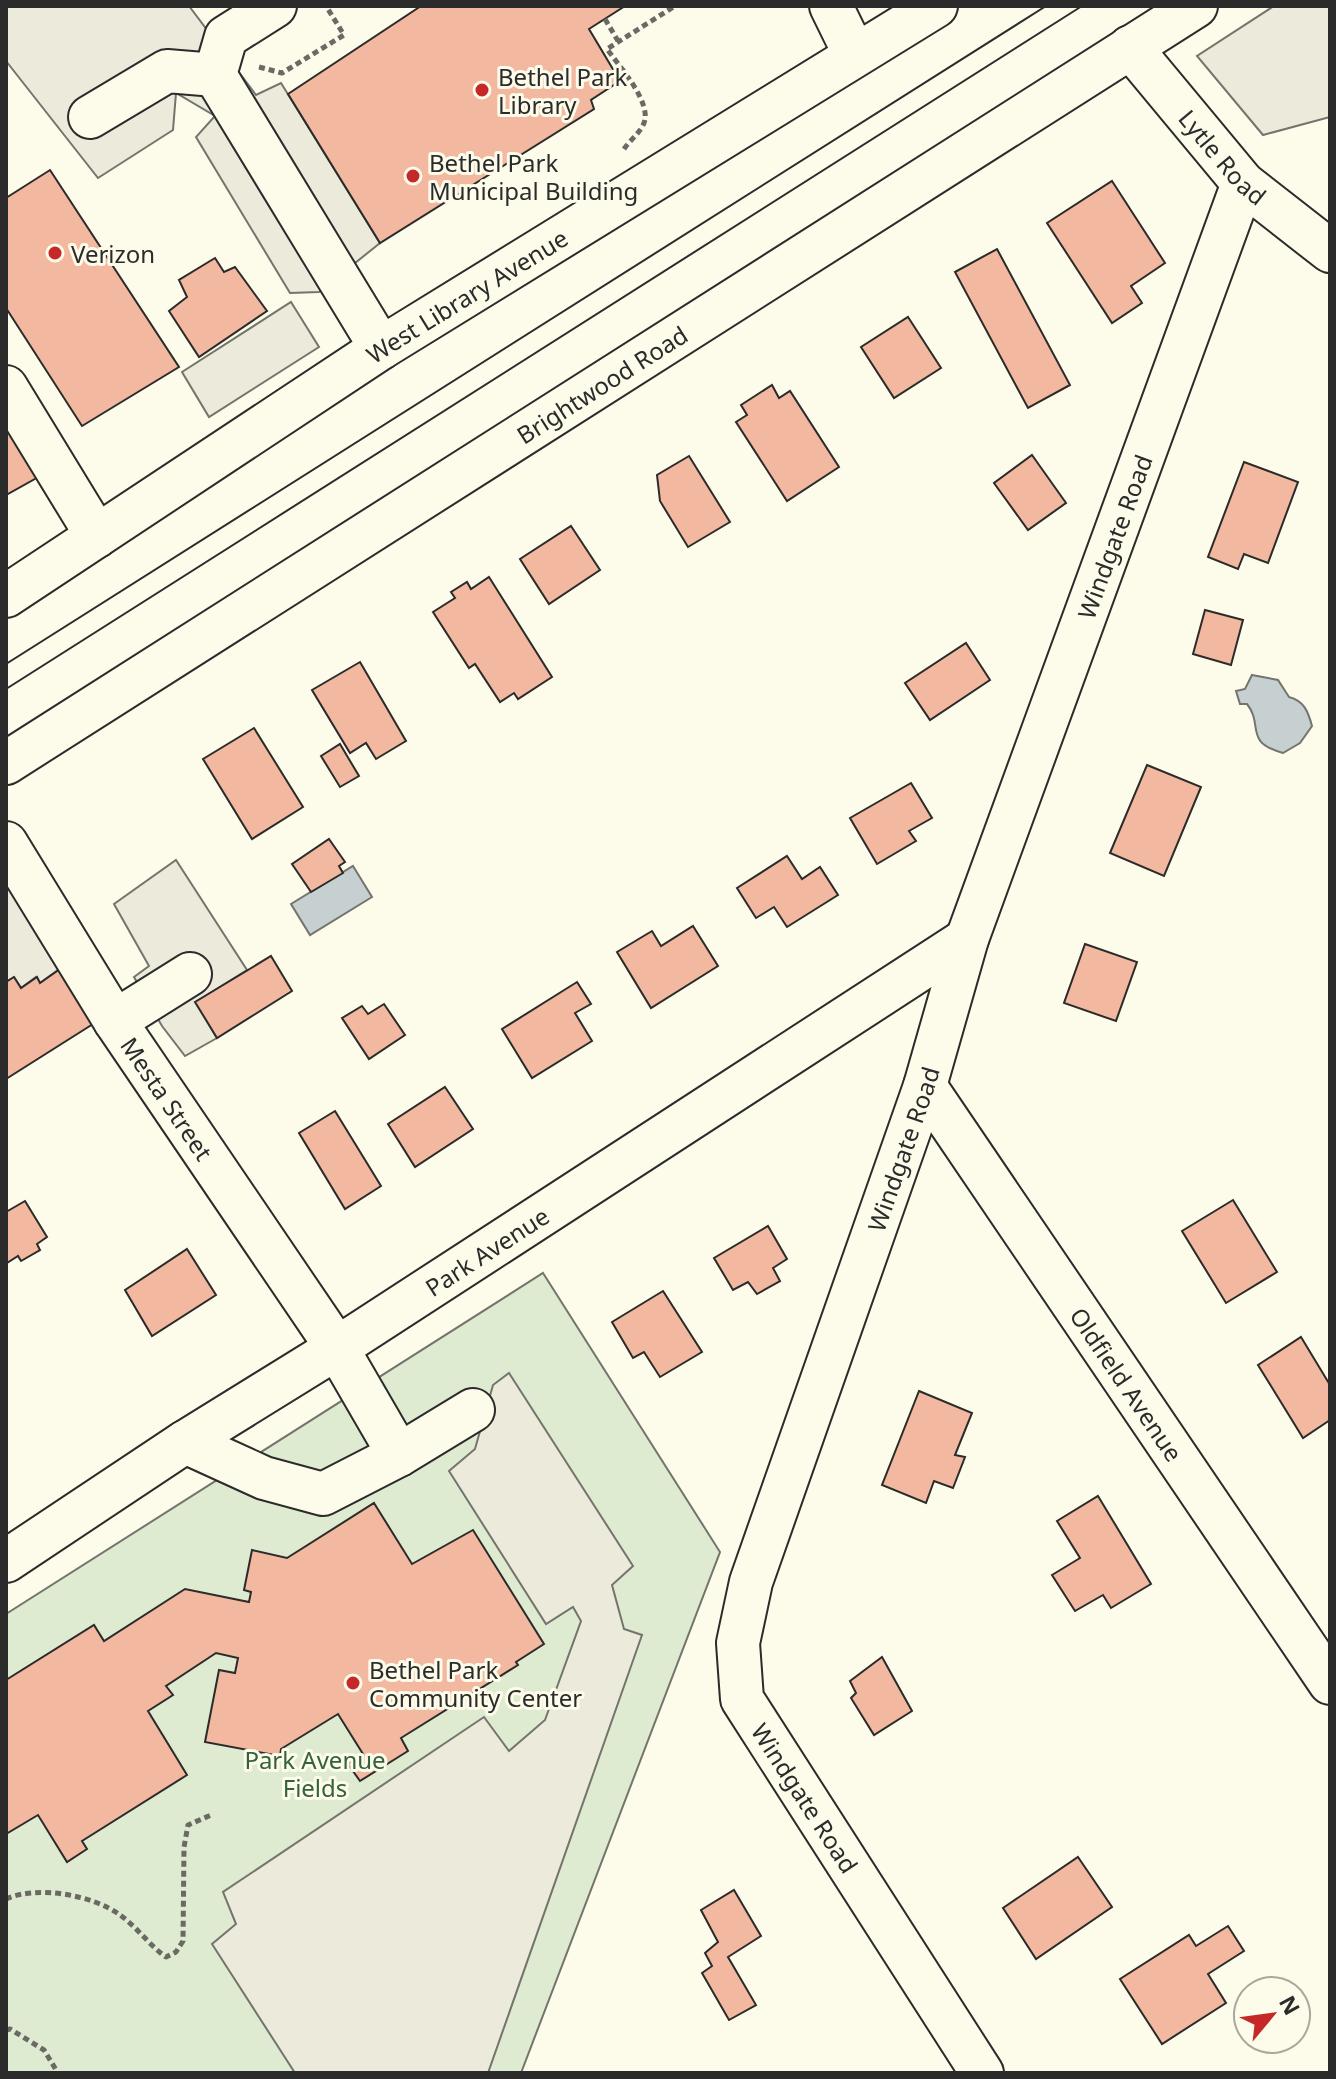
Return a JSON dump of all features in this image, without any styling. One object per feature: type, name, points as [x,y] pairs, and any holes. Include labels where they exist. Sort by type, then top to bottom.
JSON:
[{"type":"street","points":[[275,6],[226,37],[215,75],[381,348]]},
{"type":"street","points":[[831,6],[855,55]]},
{"type":"street","name":"West Library Avenue","points":[[6,596],[381,348],[936,6]]},
{"type":"street","name":"Brightwood Road","points":[[6,763],[1196,6]]},
{"type":"street","name":"Lytle Road","points":[[1130,47],[1243,183],[1330,251]]},
{"type":"street","points":[[90,117],[167,71],[215,75]]},
{"type":"street","name":"Windgate Road","points":[[982,2073],[742,1699],[738,1643],[751,1582],[925,1086],[967,939],[1243,183]]},
{"type":"street","points":[[6,387],[97,536]]},
{"type":"street","name":"Mesta Street","points":[[6,843],[115,1021],[337,1348],[399,1455]]},
{"type":"street","name":"Park Avenue","points":[[6,1561],[185,1442],[337,1348],[967,939]]},
{"type":"street","points":[[115,1021],[190,974]]},
{"type":"street","name":"Oldfield Avenue","points":[[925,1086],[1330,1683]]},
{"type":"street","points":[[185,1442],[264,1478],[323,1494],[399,1455],[473,1410]]},
{"type":"path","points":[[215,75],[237,62],[282,73],[344,35],[326,6]]},
{"type":"path","points":[[624,151],[639,131],[646,113],[642,100],[607,49],[675,6]]},
{"type":"path","points":[[605,19],[618,41]]},
{"type":"path","points":[[6,1899],[16,1894],[60,1894],[97,1901],[122,1916],[152,1948],[166,1957],[176,1952],[183,1941],[184,1847],[188,1825],[211,1815]]},
{"type":"path","points":[[6,2030],[10,2029],[44,2050],[58,2073]]},
{"type":"green space","name":"Park Avenue Fields","points":[[543,1273],[720,1552],[521,2073],[6,2073],[6,1614]]},
{"type":"shaded area","points":[[6,6],[189,6],[256,95],[281,83],[380,243],[319,292],[290,293],[196,137],[215,116],[176,93],[173,130],[98,178],[6,61]]},
{"type":"shaded area","points":[[1274,6],[1330,6],[1330,117],[1263,135],[1197,56]]},
{"type":"shaded area","points":[[291,302],[319,347],[209,417],[182,372]]},
{"type":"shaded area","points":[[1252,675],[1278,680],[1289,697],[1305,707],[1309,716],[1312,726],[1300,743],[1283,753],[1263,744],[1256,732],[1252,712],[1247,704],[1240,704],[1236,691],[1245,689]]},
{"type":"shaded area","points":[[176,860],[247,970],[196,1002],[217,1038],[185,1056],[162,1026],[134,977],[149,966],[114,904]]},
{"type":"shaded area","points":[[6,864],[69,962],[40,983],[36,977],[21,988],[14,977],[6,982]]},
{"type":"shaded area","points":[[353,866],[372,897],[310,935],[291,904]]},
{"type":"shaded area","points":[[509,1373],[633,1566],[612,1585],[624,1629],[642,1635],[488,2073],[295,2073],[212,1944],[236,1924],[223,1892],[484,1717],[509,1751],[545,1720],[581,1621],[573,1607],[546,1624],[449,1471],[475,1449],[493,1385]]},
{"type":"building","name":"Bethel Park Municipal Building","points":[[421,6],[625,6],[589,29],[620,81],[591,100],[594,109],[380,243],[288,94]]},
{"type":"building","name":"Verizon","points":[[50,170],[179,367],[82,426],[6,308],[6,198]]},
{"type":"building","points":[[1112,181],[1165,263],[1131,286],[1142,303],[1112,323],[1047,223]]},
{"type":"building","points":[[997,249],[1070,385],[1028,408],[955,272]]},
{"type":"building","points":[[215,258],[224,272],[235,267],[267,311],[199,357],[169,311],[187,297],[179,280]]},
{"type":"building","points":[[908,317],[941,368],[894,398],[861,347]]},
{"type":"building","points":[[772,385],[779,398],[790,391],[839,467],[787,501],[736,422],[747,415],[741,405]]},
{"type":"building","points":[[6,396],[51,470],[6,495]]},
{"type":"building","points":[[1032,455],[1066,503],[1028,530],[994,483]]},
{"type":"building","points":[[689,456],[730,522],[688,547],[660,501],[657,475]]},
{"type":"building","points":[[1244,462],[1298,482],[1268,563],[1244,554],[1238,569],[1208,557]]},
{"type":"building","points":[[571,526],[600,570],[549,604],[520,559]]},
{"type":"building","points":[[489,577],[552,677],[518,699],[514,693],[500,702],[475,664],[469,668],[433,612],[455,598],[451,592],[467,582],[471,589]]},
{"type":"building","points":[[1205,610],[1243,620],[1231,665],[1193,654]]},
{"type":"building","points":[[966,643],[990,680],[930,720],[905,683]]},
{"type":"building","points":[[360,662],[406,741],[376,759],[366,743],[350,753],[312,690]]},
{"type":"building","points":[[254,728],[303,807],[252,839],[203,759]]},
{"type":"building","points":[[340,744],[359,776],[340,787],[321,756]]},
{"type":"building","points":[[1147,765],[1201,787],[1164,876],[1110,853]]},
{"type":"building","points":[[911,783],[932,818],[909,831],[916,841],[877,864],[850,818]]},
{"type":"building","points":[[329,839],[345,862],[339,866],[343,873],[311,892],[292,864]]},
{"type":"building","points":[[787,856],[802,879],[820,867],[838,895],[787,927],[774,907],[756,918],[737,888]]},
{"type":"building","points":[[693,926],[718,966],[651,1008],[617,952],[652,931],[661,946]]},
{"type":"building","points":[[1085,944],[1137,962],[1116,1021],[1064,1003]]},
{"type":"building","points":[[271,956],[292,991],[217,1038],[195,1002]]},
{"type":"building","points":[[60,969],[93,1024],[6,1079],[6,982],[14,977],[21,988],[37,977],[40,983]]},
{"type":"building","points":[[577,982],[591,1004],[575,1013],[592,1041],[532,1078],[502,1029]]},
{"type":"building","points":[[384,1004],[405,1035],[369,1059],[342,1018],[362,1006],[368,1014]]},
{"type":"building","points":[[445,1087],[473,1129],[415,1167],[388,1124]]},
{"type":"building","points":[[335,1111],[381,1186],[345,1209],[299,1133]]},
{"type":"building","points":[[1233,1200],[1277,1272],[1226,1303],[1182,1231]]},
{"type":"building","points":[[25,1201],[47,1237],[37,1244],[40,1250],[21,1261],[18,1256],[7,1263],[6,1212]]},
{"type":"building","points":[[768,1226],[787,1259],[773,1268],[780,1281],[757,1294],[748,1282],[733,1290],[714,1258]]},
{"type":"building","points":[[187,1249],[216,1295],[152,1336],[125,1290]]},
{"type":"building","points":[[663,1291],[702,1352],[660,1377],[644,1352],[633,1358],[612,1322]]},
{"type":"building","points":[[1301,1337],[1330,1385],[1330,1420],[1303,1438],[1258,1365]]},
{"type":"building","points":[[919,1391],[972,1413],[955,1455],[965,1457],[953,1488],[934,1481],[926,1503],[882,1485]]},
{"type":"building","points":[[1098,1496],[1151,1584],[1111,1608],[1103,1595],[1075,1611],[1052,1575],[1080,1558],[1057,1521]]},
{"type":"building","name":"Bethel Park Community Center","points":[[374,1503],[412,1564],[473,1530],[544,1644],[516,1662],[518,1665],[401,1738],[408,1751],[360,1781],[348,1764],[363,1754],[338,1714],[281,1749],[280,1756],[205,1742],[219,1670],[235,1673],[238,1658],[216,1653],[166,1686],[173,1695],[148,1711],[187,1775],[82,1841],[87,1849],[67,1862],[38,1815],[6,1834],[6,1680],[94,1625],[104,1641],[185,1589],[249,1602],[251,1592],[244,1590],[252,1550],[287,1558]]},
{"type":"building","points":[[882,1657],[912,1711],[874,1735],[851,1698],[856,1693],[850,1681]]},
{"type":"building","points":[[1078,1857],[1112,1907],[1036,1959],[1003,1908]]},
{"type":"building","points":[[734,1890],[761,1936],[728,1957],[756,2005],[729,2020],[702,1973],[712,1966],[705,1953],[718,1942],[701,1910]]},
{"type":"building","points":[[1228,1926],[1244,1951],[1208,1974],[1226,2003],[1162,2044],[1120,1979],[1189,1935],[1196,1946]]},
{"type":"tram line","points":[[6,664],[1046,6]]},
{"type":"tram line","points":[[6,689],[1082,6]]},
{"type":"place","name":"Bethel Park Library","points":[[482,90]]},
{"type":"place","name":"Bethel Park Municipal Building","points":[[413,176]]},
{"type":"place","name":"Verizon","points":[[55,253]]},
{"type":"place","name":"Bethel Park Community Center","points":[[353,1683]]}]
